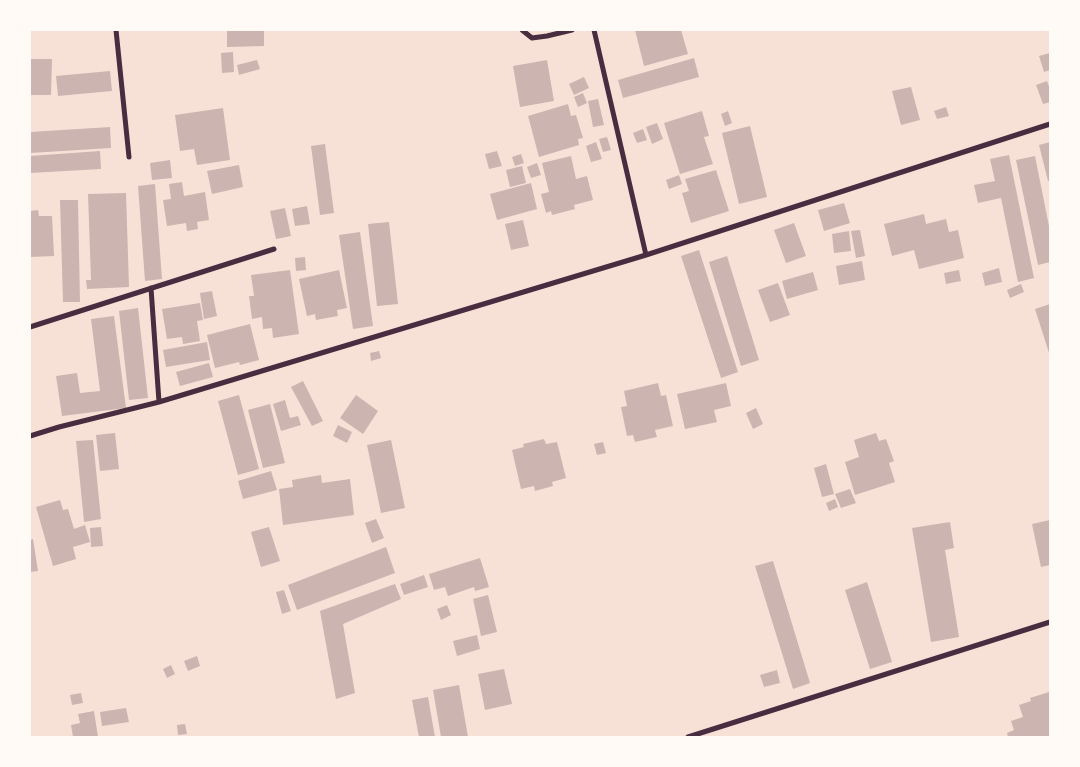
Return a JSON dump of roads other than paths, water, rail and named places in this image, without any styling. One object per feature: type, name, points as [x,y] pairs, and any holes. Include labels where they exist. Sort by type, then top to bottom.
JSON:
[{"type":"street","points":[[116,30],[129,157]]},
{"type":"street","points":[[522,30],[532,38],[572,30]]},
{"type":"street","points":[[594,30],[646,255]]},
{"type":"street","points":[[30,436],[159,402],[646,255],[1050,124]]},
{"type":"street","points":[[30,327],[274,249]]},
{"type":"street","points":[[151,288],[159,402]]},
{"type":"street","points":[[688,737],[1050,622]]}]
